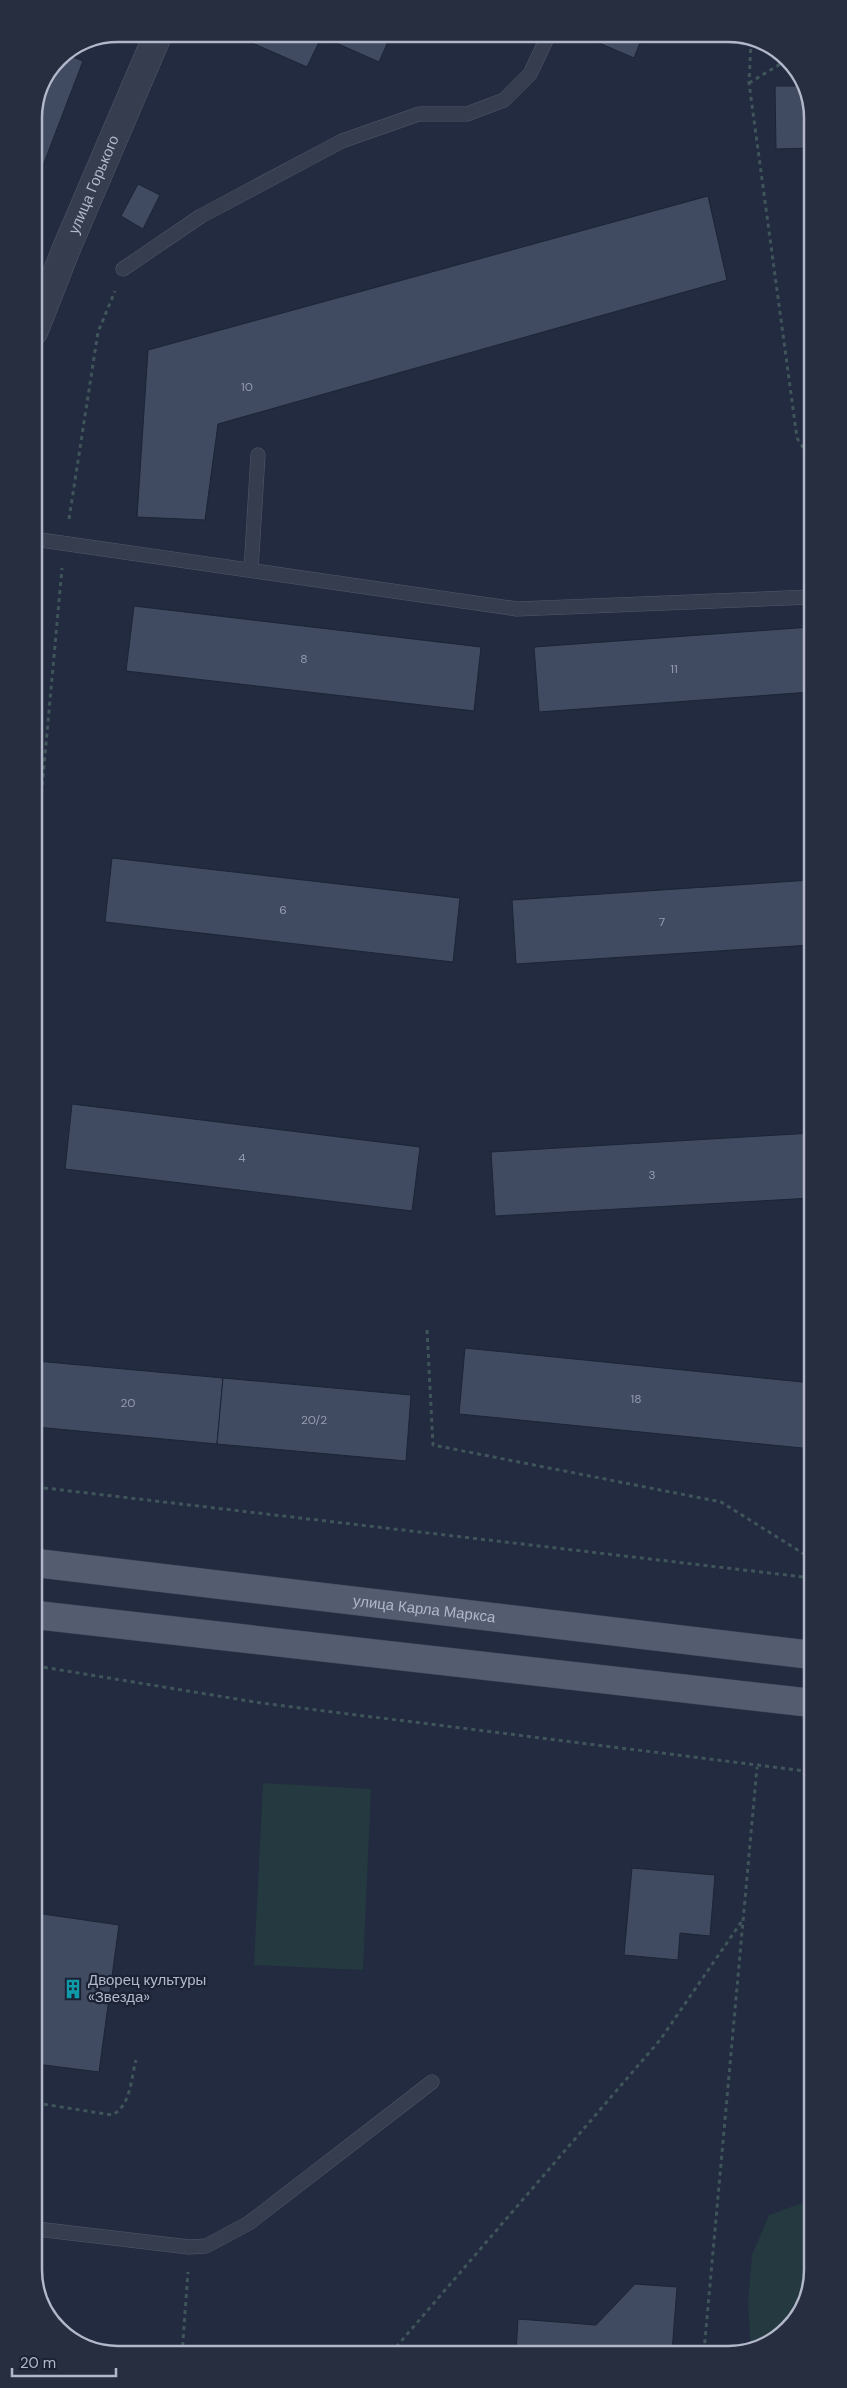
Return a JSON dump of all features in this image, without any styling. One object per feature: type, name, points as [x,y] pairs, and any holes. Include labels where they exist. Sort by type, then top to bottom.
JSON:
[{"type":"main road","name":"улица Карла Маркса","points":[[42,1564],[804,1654]]},
{"type":"main road","points":[[42,1616],[804,1702]]},
{"type":"street","name":"улица Горького","points":[[43,293],[155,42]]},
{"type":"lane","points":[[123,269],[201,216],[342,141],[418,114],[467,114],[504,100],[530,74],[545,43]]},
{"type":"lane","points":[[251,570],[258,455]]},
{"type":"lane","points":[[43,540],[517,609],[804,597]]},
{"type":"lane","points":[[42,2229],[189,2247],[206,2246],[249,2223],[432,2082]]},
{"type":"path","points":[[751,46],[749,83],[797,438],[804,449]]},
{"type":"path","points":[[749,83],[781,63]]},
{"type":"path","points":[[427,1330],[433,1445],[721,1502],[804,1554]]},
{"type":"path","points":[[42,1488],[804,1577]]},
{"type":"path","points":[[42,1667],[261,1703],[757,1767],[804,1771]]},
{"type":"path","points":[[705,2346],[757,1767]]},
{"type":"path","points":[[397,2345],[660,2040],[743,1920]]},
{"type":"path","points":[[42,2104],[112,2115],[121,2111],[125,2104],[136,2060]]},
{"type":"path","points":[[183,2345],[188,2267]]},
{"type":"shaded area","points":[[263,1783],[371,1789],[363,1970],[254,1965]]},
{"type":"shaded area","points":[[804,2202],[803,2284],[789,2316],[771,2333],[750,2342],[748,2303],[752,2255],[769,2215]]},
{"type":"building","points":[[250,42],[319,42],[307,67]]},
{"type":"building","points":[[335,42],[388,42],[379,62]]},
{"type":"building","points":[[599,43],[640,43],[634,58]]},
{"type":"building","points":[[73,57],[83,61],[43,166],[43,114],[45,99],[50,85],[58,72]]},
{"type":"building","points":[[775,86],[797,86],[804,109],[804,148],[776,149]]},
{"type":"building","points":[[138,184],[160,195],[143,229],[121,216]]},
{"type":"building","points":[[708,196],[727,280],[218,424],[205,520],[137,517],[148,350]]},
{"type":"building","points":[[134,606],[481,647],[474,711],[126,671]]},
{"type":"building","points":[[804,628],[804,693],[539,712],[534,647]]},
{"type":"building","points":[[112,858],[460,898],[453,962],[105,922]]},
{"type":"building","points":[[804,880],[804,945],[516,964],[512,900]]},
{"type":"building","points":[[72,1104],[420,1147],[412,1211],[65,1169]]},
{"type":"building","points":[[804,1133],[804,1198],[495,1216],[491,1152]]},
{"type":"building","points":[[465,1348],[804,1382],[804,1448],[459,1414]]},
{"type":"building","points":[[42,1362],[223,1378],[217,1444],[42,1428]]},
{"type":"building","points":[[223,1378],[411,1395],[406,1461],[217,1444]]},
{"type":"building","points":[[632,1868],[715,1875],[710,1936],[680,1933],[678,1960],[624,1955]]},
{"type":"building","name":"Дворец культуры «Звезда»","points":[[42,1914],[119,1925],[99,2072],[42,2065]]},
{"type":"building","points":[[635,2284],[677,2287],[672,2346],[516,2346],[518,2319],[596,2325]]},
{"type":"place","name":"Дворец культуры «Звезда»","points":[[73,1989]]}]
